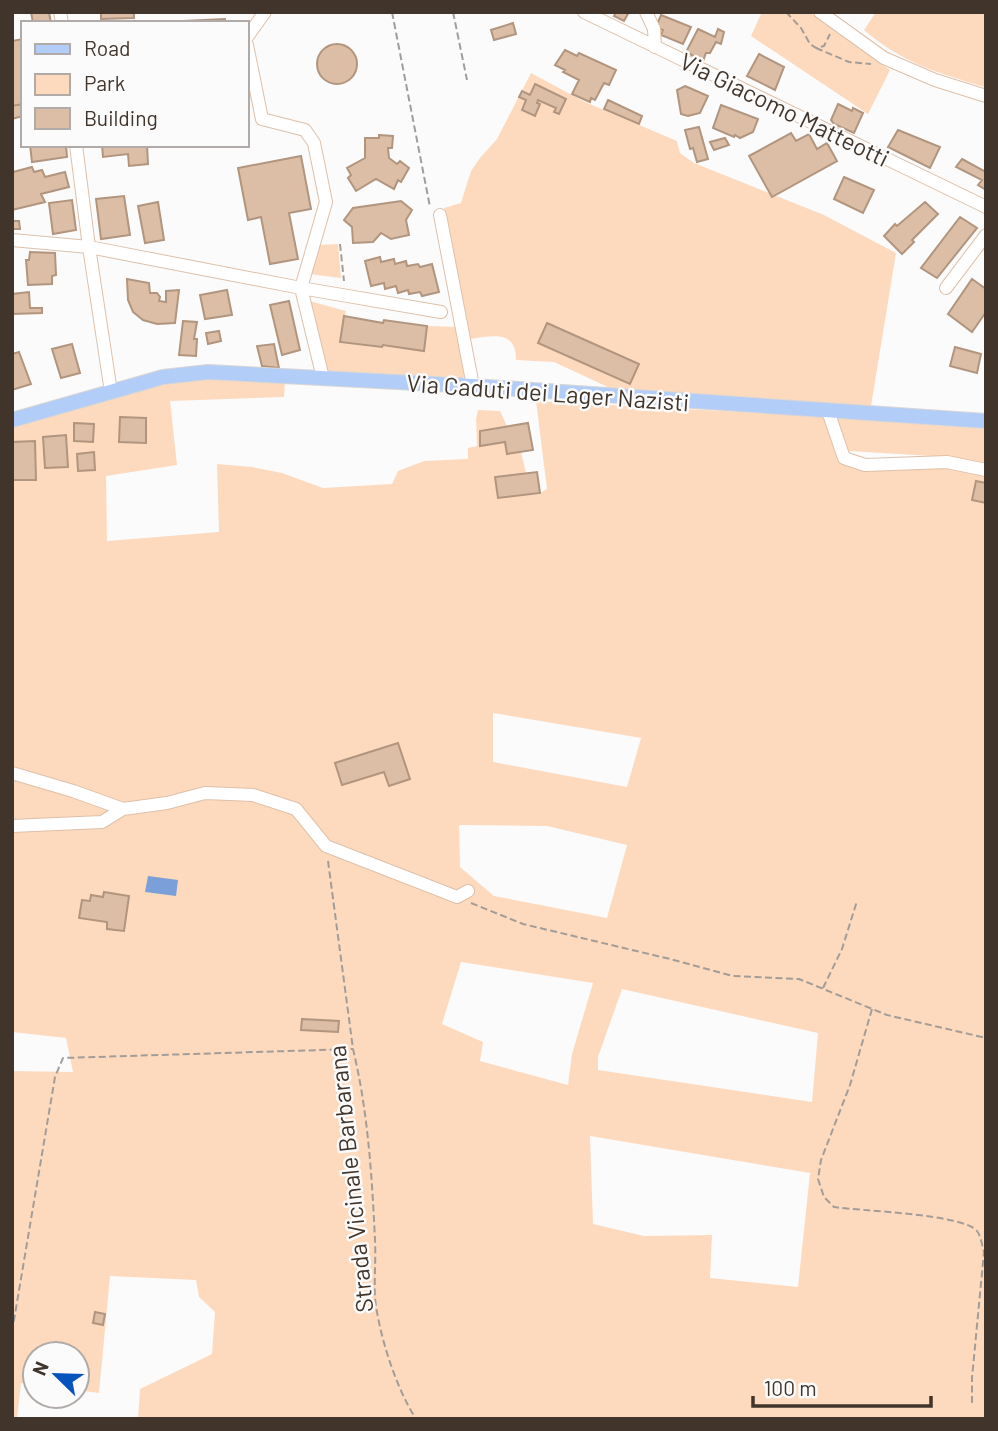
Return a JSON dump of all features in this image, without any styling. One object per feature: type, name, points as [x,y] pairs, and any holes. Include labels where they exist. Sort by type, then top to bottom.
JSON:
[{"type":"main road","name":"Via Caduti dei Lager Nazisti","points":[[12,420],[163,377],[208,372],[473,386],[986,421]]},
{"type":"street","points":[[248,36],[265,12]]},
{"type":"street","name":"Via Giacomo Matteotti","points":[[584,12],[986,207]]},
{"type":"street","points":[[646,12],[654,29],[656,47]]},
{"type":"street","points":[[820,12],[884,58],[935,80],[986,96]]},
{"type":"street","points":[[248,50],[261,119],[304,130],[314,143],[326,202],[301,288],[323,378]]},
{"type":"street","points":[[76,147],[111,392]]},
{"type":"street","points":[[435,212],[473,386]]},
{"type":"street","points":[[946,288],[986,235]]},
{"type":"street","points":[[12,240],[89,247],[441,312]]},
{"type":"street","points":[[828,411],[844,458],[865,465],[947,462],[986,470]]},
{"type":"street","points":[[12,773],[123,809]]},
{"type":"street","points":[[12,826],[102,822],[123,809],[167,803],[205,793],[253,795],[296,809],[326,846],[462,894]]},
{"type":"path","points":[[392,12],[435,212]]},
{"type":"path","points":[[453,12],[467,80]]},
{"type":"path","points":[[786,12],[816,48],[824,46],[836,23]]},
{"type":"path","points":[[340,244],[345,296]]},
{"type":"path","name":"Strada Vicinale Barbarana","points":[[326,846],[331,901],[353,1049],[360,1077],[375,1241],[375,1300],[391,1366],[416,1419]]},
{"type":"path","points":[[462,894],[523,924],[733,976],[799,979],[887,1015],[986,1038]]},
{"type":"path","points":[[823,989],[842,949],[857,901]]},
{"type":"path","points":[[872,1008],[850,1086],[821,1160],[818,1179],[824,1198],[834,1207],[938,1218],[965,1223],[978,1231],[984,1251],[972,1378],[972,1406]]},
{"type":"path","points":[[12,1332],[55,1077],[63,1058],[353,1049]]},
{"type":"green space","points":[[762,12],[810,12],[890,70],[868,114],[751,36]]},
{"type":"green space","points":[[876,12],[986,12],[985,87],[921,66],[892,51],[864,30]]},
{"type":"green space","points":[[531,73],[585,102],[677,141],[680,153],[694,163],[824,215],[896,253],[871,406],[612,389],[554,362],[516,360],[512,343],[507,339],[493,336],[469,339],[444,208],[461,203],[471,171],[497,139]]},
{"type":"green space","points":[[338,244],[341,278],[309,274],[318,245]]},
{"type":"green space","points":[[306,300],[346,311],[340,342],[424,351],[427,326],[458,327],[465,376],[461,379],[326,371]]},
{"type":"green space","points":[[211,377],[285,380],[284,397],[170,401],[177,465],[106,476],[107,541],[219,532],[217,464],[282,473],[323,488],[392,484],[398,471],[424,461],[468,459],[468,448],[477,446],[478,410],[500,411],[507,426],[480,431],[480,445],[505,442],[507,454],[521,452],[526,473],[496,477],[498,497],[540,493],[547,489],[536,401],[816,416],[986,429],[986,463],[948,457],[849,451],[846,464],[950,466],[986,472],[986,1419],[138,1419],[140,1389],[212,1354],[215,1312],[199,1297],[196,1280],[110,1276],[99,1393],[91,1392],[91,1340],[21,1340],[21,1383],[17,1419],[12,1419],[12,1071],[73,1072],[66,1038],[12,1032],[12,427],[166,381]],"holes":[[[493,713],[641,738],[627,787],[493,762]],[[459,825],[547,826],[627,845],[607,918],[494,896],[460,867]],[[461,962],[593,983],[572,1054],[568,1085],[480,1061],[483,1042],[442,1024]],[[622,989],[818,1033],[812,1102],[598,1070],[598,1057]],[[590,1136],[810,1173],[798,1287],[710,1278],[712,1235],[644,1236],[593,1224]]]},
{"type":"water","points":[[148,876],[178,880],[176,896],[145,892]]},
{"type":"building","points":[[31,12],[49,12],[51,21],[33,21]]},
{"type":"building","points":[[101,12],[134,12],[134,18],[101,19]]},
{"type":"building","points":[[616,12],[629,12],[624,21],[614,16]]},
{"type":"building","points":[[661,15],[691,27],[683,44],[661,35],[663,30],[656,27]]},
{"type":"building","points":[[225,19],[225,21],[182,21]]},
{"type":"building","points":[[513,23],[516,34],[494,40],[491,30]]},
{"type":"building","points":[[698,29],[715,37],[718,29],[724,32],[721,44],[716,42],[703,61],[686,52]]},
{"type":"building","points":[[21,39],[21,104],[12,106],[12,41]]},
{"type":"building","points":[[337,44],[345,45],[351,50],[356,56],[356,72],[351,78],[345,83],[337,84],[329,83],[323,78],[318,72],[317,64],[318,56],[323,50],[329,45]]},
{"type":"building","points":[[565,50],[577,56],[579,53],[616,70],[609,85],[604,83],[595,100],[591,98],[590,102],[572,94],[579,80],[555,65]]},
{"type":"building","points":[[759,54],[784,67],[775,90],[747,76]]},
{"type":"building","points":[[535,84],[566,99],[559,114],[554,112],[556,108],[538,100],[537,103],[540,104],[535,116],[522,110],[526,100],[519,97],[522,91],[530,95]]},
{"type":"building","points":[[685,86],[708,96],[700,113],[688,116],[681,114],[677,90]]},
{"type":"building","points":[[608,100],[642,116],[639,124],[604,109]]},
{"type":"building","points":[[21,104],[21,117],[12,119],[12,106]]},
{"type":"building","points":[[838,104],[863,113],[854,133],[831,120]]},
{"type":"building","points":[[721,105],[758,119],[753,132],[740,138],[713,128]]},
{"type":"building","points":[[699,127],[708,159],[697,162],[685,130]]},
{"type":"building","points":[[898,130],[940,147],[930,168],[888,147]]},
{"type":"building","points":[[791,133],[796,141],[809,134],[817,149],[827,143],[837,161],[772,197],[749,156]]},
{"type":"building","points":[[379,135],[393,136],[392,148],[388,148],[389,158],[397,164],[400,161],[409,168],[394,189],[376,179],[356,191],[348,178],[351,175],[347,168],[365,158],[365,138],[379,138]]},
{"type":"building","points":[[725,138],[729,145],[714,150],[710,142]]},
{"type":"building","points":[[30,147],[66,147],[67,157],[32,162]]},
{"type":"building","points":[[102,147],[147,147],[148,164],[129,166],[128,154],[103,157]]},
{"type":"building","points":[[301,156],[311,209],[289,213],[298,259],[270,264],[261,217],[248,220],[238,168]]},
{"type":"building","points":[[962,159],[986,172],[986,190],[978,185],[982,180],[956,167]]},
{"type":"building","points":[[32,167],[34,172],[42,170],[45,177],[65,172],[69,187],[41,194],[45,202],[12,210],[12,169],[13,172]]},
{"type":"building","points":[[844,177],[874,190],[863,213],[834,199]]},
{"type":"building","points":[[124,196],[130,235],[101,239],[96,199]]},
{"type":"building","points":[[72,200],[76,230],[53,234],[49,203]]},
{"type":"building","points":[[401,201],[412,210],[406,220],[409,235],[391,239],[381,233],[373,242],[353,243],[352,227],[344,220],[353,208]]},
{"type":"building","points":[[158,202],[164,240],[145,243],[138,206]]},
{"type":"building","points":[[925,202],[938,214],[902,254],[884,236],[895,224],[897,226]]},
{"type":"building","points":[[960,217],[977,228],[937,278],[921,268]]},
{"type":"building","points":[[12,221],[19,221],[20,229],[12,229]]},
{"type":"building","points":[[30,252],[55,253],[56,275],[52,276],[52,284],[28,285],[26,260],[29,260]]},
{"type":"building","points":[[380,257],[381,262],[394,259],[395,264],[406,261],[407,266],[432,264],[439,292],[422,296],[420,292],[409,294],[408,290],[398,293],[396,286],[385,289],[384,283],[371,286],[365,261]]},
{"type":"building","points":[[127,279],[149,283],[150,293],[157,293],[159,301],[166,302],[166,291],[179,290],[175,323],[157,324],[143,320],[133,312],[128,300]]},
{"type":"building","points":[[972,279],[986,289],[986,312],[972,332],[948,314]]},
{"type":"building","points":[[227,290],[232,315],[205,319],[200,295]]},
{"type":"building","points":[[29,292],[30,308],[42,308],[42,313],[12,314],[12,294]]},
{"type":"building","points":[[289,301],[300,350],[282,355],[270,305]]},
{"type":"building","points":[[344,316],[383,323],[384,320],[427,326],[424,351],[340,342]]},
{"type":"building","points":[[183,321],[197,322],[194,339],[197,339],[196,356],[179,355]]},
{"type":"building","points":[[547,323],[639,364],[630,384],[538,343]]},
{"type":"building","points":[[219,331],[221,341],[208,344],[206,333]]},
{"type":"building","points":[[72,344],[80,373],[61,378],[52,349]]},
{"type":"building","points":[[274,344],[279,368],[262,366],[257,346]]},
{"type":"building","points":[[955,347],[981,354],[977,373],[950,366]]},
{"type":"building","points":[[19,352],[31,384],[12,390],[12,354]]},
{"type":"building","points":[[120,417],[146,418],[146,443],[119,442]]},
{"type":"building","points":[[74,423],[94,424],[93,442],[74,441]]},
{"type":"building","points":[[528,423],[533,450],[507,454],[505,442],[480,446],[480,431]]},
{"type":"building","points":[[66,435],[68,467],[45,468],[43,437]]},
{"type":"building","points":[[35,441],[36,480],[12,480],[12,442]]},
{"type":"building","points":[[94,452],[95,470],[78,471],[77,454]]},
{"type":"building","points":[[537,472],[540,493],[498,498],[495,477]]},
{"type":"building","points":[[976,481],[986,483],[986,503],[972,500]]},
{"type":"building","points":[[398,743],[410,779],[389,786],[384,772],[342,785],[335,763]]},
{"type":"building","points":[[104,892],[129,896],[124,931],[107,929],[107,922],[79,918],[82,900],[90,901],[91,895],[103,897]]},
{"type":"building","points":[[302,1019],[339,1021],[338,1032],[301,1030]]},
{"type":"building","points":[[95,1312],[105,1314],[103,1325],[93,1323]]}]
